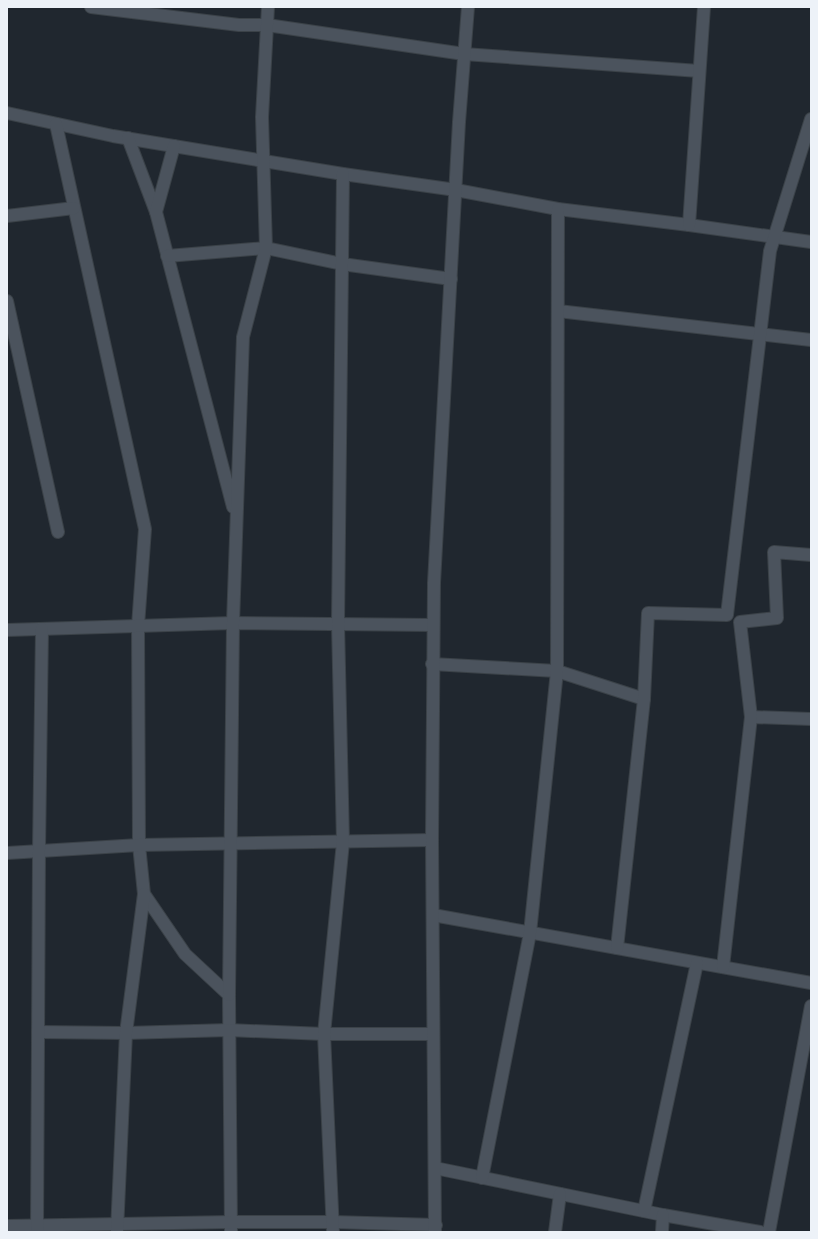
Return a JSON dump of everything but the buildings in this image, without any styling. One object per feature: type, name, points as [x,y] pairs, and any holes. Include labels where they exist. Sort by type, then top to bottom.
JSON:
[{"type":"street","points":[[91,7],[239,25],[267,25],[464,54],[699,71]]},
{"type":"street","points":[[231,1227],[229,995],[233,622],[243,337],[266,248],[262,117],[268,7]]},
{"type":"street","points":[[7,1226],[37,1229],[231,1227],[436,1228],[432,915],[432,664],[434,576],[450,279],[468,7]]},
{"type":"street","points":[[689,225],[704,7]]},
{"type":"street","points":[[7,113],[128,138],[343,174],[456,190],[558,209],[811,242]]},
{"type":"street","points":[[617,948],[644,699],[648,613],[727,615],[770,251],[811,119]]},
{"type":"street","points":[[56,124],[145,529],[138,626],[139,845],[144,894],[126,1033],[117,1228]]},
{"type":"street","points":[[128,138],[156,212],[237,520]]},
{"type":"street","points":[[156,212],[174,146]]},
{"type":"street","points":[[333,1227],[324,1034],[343,842],[338,624],[343,174]]},
{"type":"street","points":[[7,216],[74,208]]},
{"type":"street","points":[[482,1178],[530,933],[557,671],[558,209]]},
{"type":"street","points":[[167,256],[266,248],[342,264],[450,279]]},
{"type":"street","points":[[7,301],[58,532]]},
{"type":"street","points":[[558,311],[811,340]]},
{"type":"street","points":[[723,967],[751,717],[740,622],[777,618],[774,552],[811,555]]},
{"type":"street","points":[[7,630],[233,622],[433,625]]},
{"type":"street","points":[[37,1229],[42,629]]},
{"type":"street","points":[[432,664],[557,671],[644,699]]},
{"type":"street","points":[[751,717],[811,718]]},
{"type":"street","points":[[7,853],[139,845],[432,840]]},
{"type":"street","points":[[144,894],[185,954],[229,995]]},
{"type":"street","points":[[432,915],[811,983]]},
{"type":"street","points":[[644,1211],[697,963]]},
{"type":"street","points":[[769,1232],[811,1006]]},
{"type":"street","points":[[38,1032],[126,1033],[229,1030],[324,1034],[433,1034]]},
{"type":"street","points":[[435,1168],[664,1215],[760,1232]]},
{"type":"street","points":[[555,1232],[560,1194]]},
{"type":"street","points":[[662,1232],[664,1215]]}]
